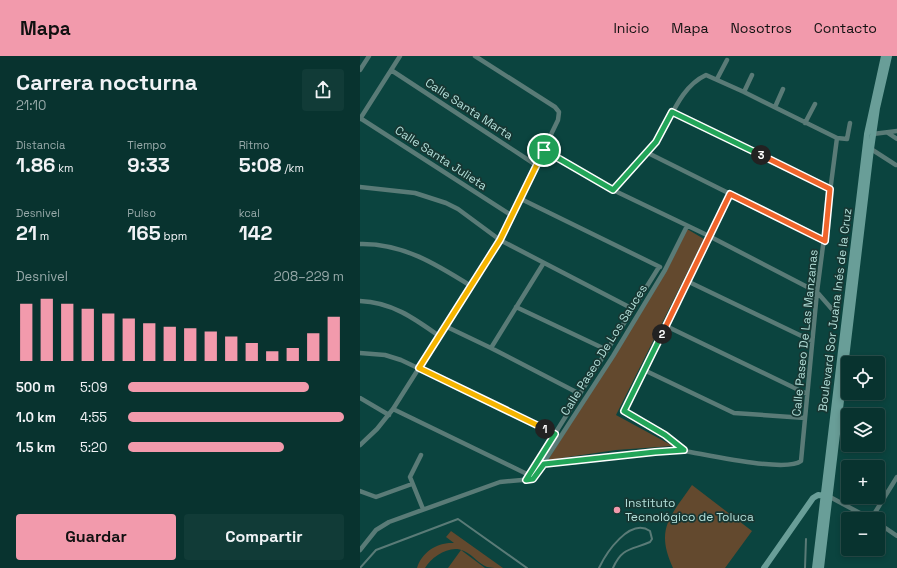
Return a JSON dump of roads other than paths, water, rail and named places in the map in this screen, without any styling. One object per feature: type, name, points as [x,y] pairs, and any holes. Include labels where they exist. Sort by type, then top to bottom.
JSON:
[{"type":"main road","name":"Boulevard Sor Juana Inés de la Cruz","points":[[821,568],[827,496],[869,121],[884,56]]},
{"type":"main road","name":"Boulevard Sor Juana Inés de la Cruz","points":[[848,315],[870,149],[890,56]]},
{"type":"main road","points":[[764,568],[813,498],[818,495],[827,496]]},
{"type":"main road","name":"Boulevard Sor Juana Inés de la Cruz","points":[[814,568],[827,496]]},
{"type":"street","points":[[360,70],[369,56]]},
{"type":"street","points":[[360,119],[400,56]]},
{"type":"street","points":[[360,445],[393,409],[500,240],[511,214],[556,125],[559,112],[555,107],[475,56]]},
{"type":"street","points":[[717,79],[727,60]]},
{"type":"street","name":"Calle Santa Marta","points":[[391,70],[536,165]]},
{"type":"street","points":[[613,190],[648,153],[683,96],[700,78],[706,75],[775,107],[836,138],[847,139],[850,123]]},
{"type":"street","points":[[744,92],[752,75]]},
{"type":"street","points":[[775,107],[783,89]]},
{"type":"street","points":[[805,123],[815,104]]},
{"type":"street","points":[[672,112],[830,189]]},
{"type":"street","name":"Calle Santa Julieta","points":[[360,119],[511,214]]},
{"type":"street","points":[[873,134],[897,131]]},
{"type":"street","points":[[888,133],[897,139]]},
{"type":"street","name":"Calle Paseo De Las Manzanas","points":[[684,450],[761,463],[794,464],[798,463],[802,458],[817,292],[825,241],[836,138]]},
{"type":"street","points":[[870,149],[896,165]]},
{"type":"street","points":[[544,150],[613,190],[709,236],[817,292],[837,315]]},
{"type":"street","points":[[648,153],[825,241]]},
{"type":"street","points":[[360,186],[405,191],[435,199],[458,209],[500,240],[543,264],[633,309]]},
{"type":"street","points":[[684,450],[665,435],[624,411],[730,194]]},
{"type":"street","points":[[519,198],[665,270]]},
{"type":"street","name":"Calle Paseo De Los Sauces","points":[[526,480],[532,480],[544,464],[665,270],[687,226]]},
{"type":"street","points":[[360,244],[373,244],[413,253],[471,286]]},
{"type":"street","points":[[491,348],[543,264]]},
{"type":"street","name":"Calle Paseo De Los Sauces","points":[[526,480],[659,267]]},
{"type":"street","points":[[687,281],[812,342]]},
{"type":"street","points":[[360,301],[371,301],[397,309],[439,336]]},
{"type":"street","points":[[516,307],[607,350]]},
{"type":"street","points":[[445,326],[580,394]]},
{"type":"street","points":[[666,326],[807,394]]},
{"type":"street","points":[[360,353],[391,356],[555,434]]},
{"type":"street","points":[[644,370],[734,413],[805,418]]},
{"type":"street","points":[[360,398],[388,415]]},
{"type":"street","points":[[393,409],[529,475]]},
{"type":"street","points":[[535,464],[684,450]]},
{"type":"street","points":[[421,456],[411,475],[412,484],[423,509]]},
{"type":"street","points":[[875,512],[897,477]]},
{"type":"street","points":[[360,550],[380,526],[500,482],[526,480]]},
{"type":"street","points":[[360,491],[376,497],[412,484]]},
{"type":"street","points":[[827,496],[858,512]]},
{"type":"street","points":[[885,528],[896,535]]},
{"type":"lane","points":[[360,568],[376,550],[458,519],[527,568]]},
{"type":"lane","points":[[599,568],[610,549],[621,537],[639,529],[647,529],[650,531],[652,539],[650,542],[625,551],[618,557],[613,568]]},
{"type":"lane","points":[[806,539],[806,568]]},
{"type":"place","name":"Instituto Tecnológico de Toluca","points":[[617,510]]}]
